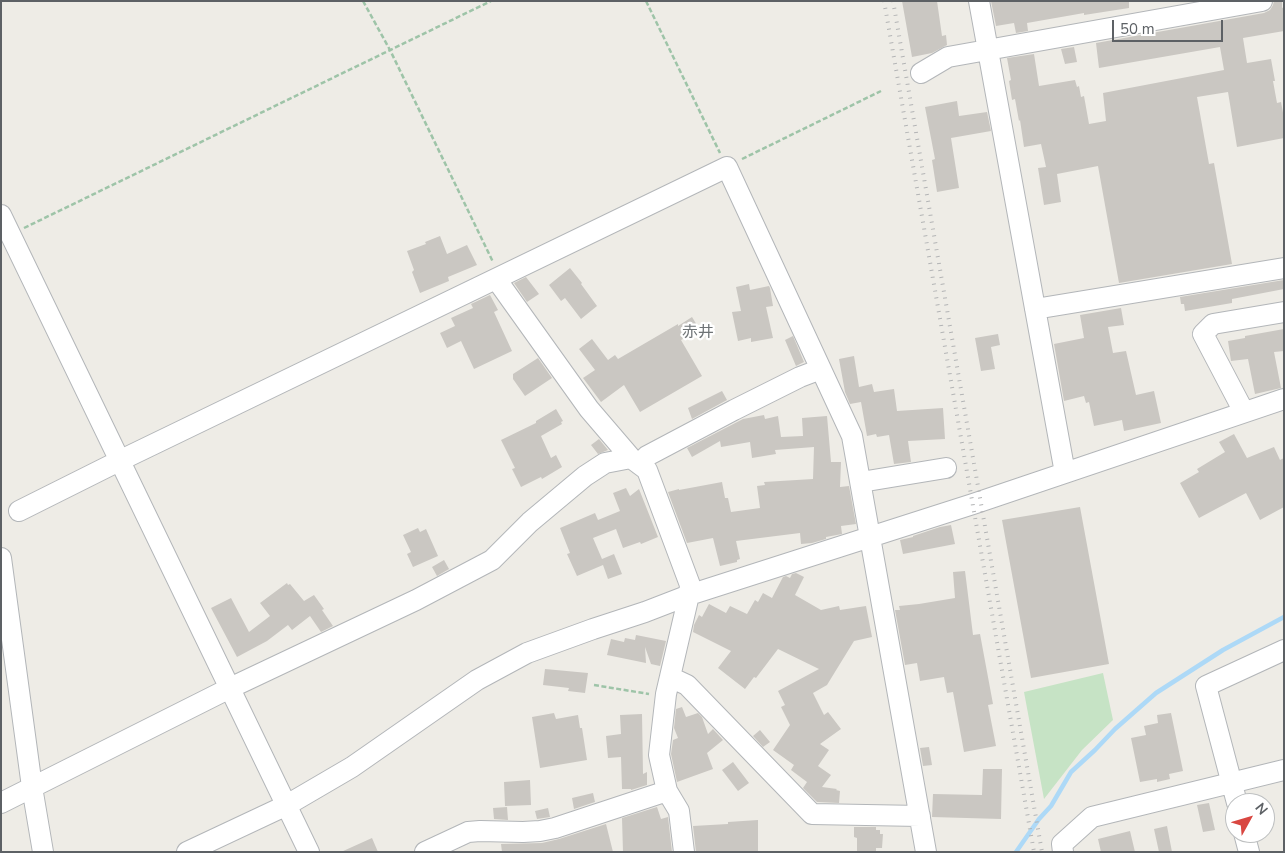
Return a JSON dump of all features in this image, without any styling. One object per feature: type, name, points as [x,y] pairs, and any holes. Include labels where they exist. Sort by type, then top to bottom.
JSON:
[{"type":"street","points":[[979,1],[1064,473]]},
{"type":"street","points":[[921,73],[948,57],[1262,1]]},
{"type":"street","points":[[19,512],[121,460],[727,167],[852,436],[923,834],[910,852]]},
{"type":"street","points":[[1,215],[309,852]]},
{"type":"street","points":[[1035,309],[1284,268]]},
{"type":"street","points":[[500,277],[499,283],[589,409],[635,461],[647,470],[690,585],[666,697],[659,755],[667,791],[679,811],[684,852]]},
{"type":"street","points":[[1244,412],[1203,334],[1213,324],[1284,312]]},
{"type":"street","points":[[1,802],[230,688],[416,600],[492,560],[530,522],[585,476],[605,463],[635,461],[647,456],[800,377],[821,369]]},
{"type":"street","points":[[188,852],[287,805],[352,767],[477,680],[527,653],[689,595],[973,504],[1284,399]]},
{"type":"street","points":[[860,482],[946,468]]},
{"type":"street","points":[[1,558],[32,787],[43,852]]},
{"type":"street","points":[[1235,793],[1206,686],[1284,650]]},
{"type":"street","points":[[670,676],[687,685],[812,814],[923,834]]},
{"type":"street","points":[[1063,852],[1062,844],[1092,817],[1284,770]]},
{"type":"street","points":[[424,852],[468,832],[523,832],[555,828],[667,791]]},
{"type":"path","points":[[363,1],[390,50],[500,277]]},
{"type":"path","points":[[11,234],[491,1]]},
{"type":"path","points":[[646,1],[727,167],[881,92]]},
{"type":"path","points":[[594,685],[666,697]]},
{"type":"green space","points":[[1103,673],[1113,720],[1082,750],[1044,799],[1024,692]]},
{"type":"building","points":[[902,1],[937,1],[942,36],[946,35],[947,45],[932,53],[912,57]]},
{"type":"building","points":[[991,1],[1129,1],[1129,8],[1084,15],[1084,13],[1027,23],[1028,31],[1016,33],[1014,23],[996,26]]},
{"type":"building","points":[[1274,1],[1282,1],[1282,8],[1284,7],[1284,31],[1243,38],[1247,63],[1271,59],[1277,103],[1281,102],[1284,118],[1284,138],[1237,147],[1228,92],[1197,97],[1209,164],[1214,163],[1232,264],[1119,283],[1098,166],[1057,174],[1061,202],[1044,205],[1038,168],[1046,167],[1041,144],[1024,147],[1015,99],[1012,100],[1007,58],[1034,54],[1039,86],[1075,80],[1077,87],[1079,86],[1081,97],[1084,96],[1089,124],[1106,121],[1103,93],[1224,70],[1220,47],[1099,68],[1096,43],[1264,13],[1270,10]]},
{"type":"building","points":[[1074,47],[1077,62],[1065,64],[1061,49]]},
{"type":"building","points":[[957,101],[959,116],[987,112],[991,131],[951,138],[959,188],[937,192],[932,160],[935,159],[925,107]]},
{"type":"building","points":[[440,236],[447,254],[467,245],[477,265],[448,277],[449,281],[420,293],[407,251]]},
{"type":"building","points":[[570,268],[597,306],[581,319],[565,298],[561,301],[549,285]]},
{"type":"building","points":[[526,277],[539,294],[527,302],[514,283]]},
{"type":"building","points":[[1284,280],[1284,289],[1232,299],[1232,303],[1185,311],[1184,304],[1181,304],[1180,297]]},
{"type":"building","points":[[749,284],[750,290],[769,286],[770,288],[773,306],[766,307],[773,338],[751,342],[751,338],[738,341],[732,312],[741,311],[736,287]]},
{"type":"building","points":[[490,295],[498,310],[494,312],[512,351],[474,369],[461,341],[447,348],[440,333],[455,326],[451,318],[473,308],[471,304]]},
{"type":"building","points":[[1121,308],[1124,325],[1108,327],[1113,353],[1126,351],[1136,395],[1154,391],[1161,423],[1124,431],[1122,420],[1094,426],[1089,402],[1086,403],[1084,396],[1064,401],[1054,344],[1084,338],[1080,315]]},
{"type":"building","points":[[692,317],[700,330],[681,340],[702,376],[640,412],[624,385],[601,402],[583,378],[595,370],[579,349],[592,339],[608,360],[615,355],[618,359]]},
{"type":"building","points":[[1284,329],[1284,351],[1274,352],[1281,388],[1255,394],[1248,359],[1231,361],[1228,341]]},
{"type":"building","points":[[998,334],[1000,345],[991,347],[995,369],[981,371],[975,338]]},
{"type":"building","points":[[793,336],[804,362],[796,366],[785,340]]},
{"type":"building","points":[[854,356],[859,387],[872,384],[874,392],[894,389],[897,411],[943,408],[945,439],[908,441],[911,462],[894,464],[889,435],[877,437],[876,434],[867,436],[861,402],[850,404],[845,392],[839,359]]},
{"type":"building","points":[[538,358],[552,378],[525,396],[513,379],[513,374]]},
{"type":"building","points":[[722,391],[727,400],[692,419],[688,408]]},
{"type":"building","points":[[556,409],[563,421],[561,422],[562,424],[541,436],[551,458],[556,455],[562,467],[542,479],[541,477],[521,487],[512,469],[515,468],[501,440],[536,423],[536,421]]},
{"type":"building","points":[[764,415],[765,419],[778,416],[781,437],[803,436],[802,418],[827,416],[831,462],[841,462],[840,487],[849,486],[856,524],[841,526],[842,534],[826,537],[826,539],[812,543],[801,544],[800,533],[736,541],[740,559],[737,562],[720,566],[713,538],[687,543],[668,492],[722,482],[725,498],[728,498],[731,512],[760,508],[757,486],[765,485],[764,482],[813,479],[814,447],[775,450],[776,454],[752,458],[750,442],[721,447],[720,441],[692,457],[687,448],[743,419]]},
{"type":"building","points":[[1234,434],[1247,458],[1274,447],[1280,460],[1284,458],[1284,507],[1260,520],[1246,493],[1199,518],[1180,483],[1199,472],[1197,469],[1225,452],[1219,442]]},
{"type":"building","points":[[599,439],[608,450],[598,454],[591,445]]},
{"type":"building","points":[[626,488],[630,496],[639,489],[658,537],[641,544],[640,542],[623,548],[616,529],[593,538],[602,559],[614,554],[622,574],[608,579],[603,565],[577,576],[567,554],[570,553],[560,528],[595,513],[598,520],[620,511],[613,493]]},
{"type":"building","points":[[1080,507],[1109,664],[1031,678],[1002,520]]},
{"type":"building","points":[[951,525],[955,544],[903,554],[900,540]]},
{"type":"building","points":[[418,528],[420,532],[426,529],[438,556],[413,567],[407,554],[411,552],[403,535]]},
{"type":"building","points":[[444,560],[449,569],[437,576],[432,567]]},
{"type":"building","points":[[965,571],[973,635],[980,634],[993,704],[988,705],[996,746],[964,752],[953,692],[947,693],[944,677],[920,681],[917,663],[905,665],[895,610],[900,610],[899,606],[955,598],[953,572]]},
{"type":"building","points":[[796,573],[804,577],[795,595],[821,610],[839,606],[840,610],[866,606],[872,637],[854,641],[827,685],[813,693],[824,715],[828,712],[841,729],[820,744],[829,750],[818,766],[831,775],[822,787],[840,791],[839,803],[817,802],[803,788],[807,782],[791,770],[794,765],[773,750],[790,725],[781,707],[785,705],[778,691],[819,669],[778,649],[745,689],[718,668],[731,651],[693,632],[699,615],[702,617],[709,604],[726,613],[730,606],[747,614],[755,600],[758,602],[763,593],[772,598],[783,577],[790,578],[792,574]]},
{"type":"building","points":[[287,583],[304,601],[314,595],[333,626],[321,632],[310,616],[292,630],[288,625],[267,641],[237,657],[211,608],[231,598],[249,632],[270,616],[260,603]]},
{"type":"building","points":[[636,635],[666,641],[660,666],[651,664],[645,647],[646,663],[607,655],[611,639],[624,642],[625,638],[635,640]]},
{"type":"building","points":[[545,669],[588,673],[585,693],[568,691],[569,688],[543,685]]},
{"type":"building","points":[[682,707],[686,717],[698,713],[702,717],[708,734],[713,729],[723,740],[707,753],[713,769],[677,782],[671,754],[673,740],[678,738],[674,728],[676,709]]},
{"type":"building","points":[[554,713],[556,719],[578,715],[587,760],[540,768],[532,717]]},
{"type":"building","points":[[1171,713],[1183,771],[1169,774],[1170,779],[1157,782],[1157,779],[1140,782],[1131,738],[1146,735],[1144,726],[1158,723],[1157,715]]},
{"type":"building","points":[[642,714],[643,774],[647,772],[647,785],[631,790],[622,789],[621,757],[608,758],[606,736],[621,734],[620,715]]},
{"type":"building","points":[[760,730],[770,742],[763,747],[753,736]]},
{"type":"building","points":[[929,747],[932,765],[923,766],[920,748]]},
{"type":"building","points":[[733,762],[749,783],[738,791],[722,770]]},
{"type":"building","points":[[983,769],[1002,769],[1001,819],[932,817],[933,794],[982,795]]},
{"type":"building","points":[[530,780],[531,805],[505,806],[504,782]]},
{"type":"building","points":[[593,793],[595,802],[574,809],[572,798]]},
{"type":"building","points":[[1209,803],[1215,830],[1203,832],[1197,805]]},
{"type":"building","points":[[507,807],[508,820],[494,819],[493,808]]},
{"type":"building","points":[[657,807],[661,819],[668,817],[672,852],[623,852],[622,818]]},
{"type":"building","points":[[548,808],[550,817],[537,819],[535,811]]},
{"type":"building","points":[[758,820],[758,852],[696,852],[693,826]]},
{"type":"building","points":[[606,824],[613,852],[502,852],[501,844],[542,843]]},
{"type":"building","points":[[1167,826],[1172,852],[1159,852],[1154,829]]},
{"type":"building","points":[[854,827],[876,827],[876,830],[880,830],[880,834],[883,834],[882,848],[876,848],[876,852],[857,851],[857,838],[854,837]]},
{"type":"building","points":[[1130,831],[1135,852],[1101,852],[1098,839]]},
{"type":"building","points":[[372,838],[378,852],[341,852]]},
{"type":"waterway","points":[[1016,852],[1039,819],[1051,806],[1071,772],[1115,729],[1156,693],[1223,650],[1284,617]]},
{"type":"railway","points":[[884,1],[1034,852]]},
{"type":"railway","points":[[893,1],[1042,852]]},
{"type":"district","name":"赤井","points":[[698,333]]}]
